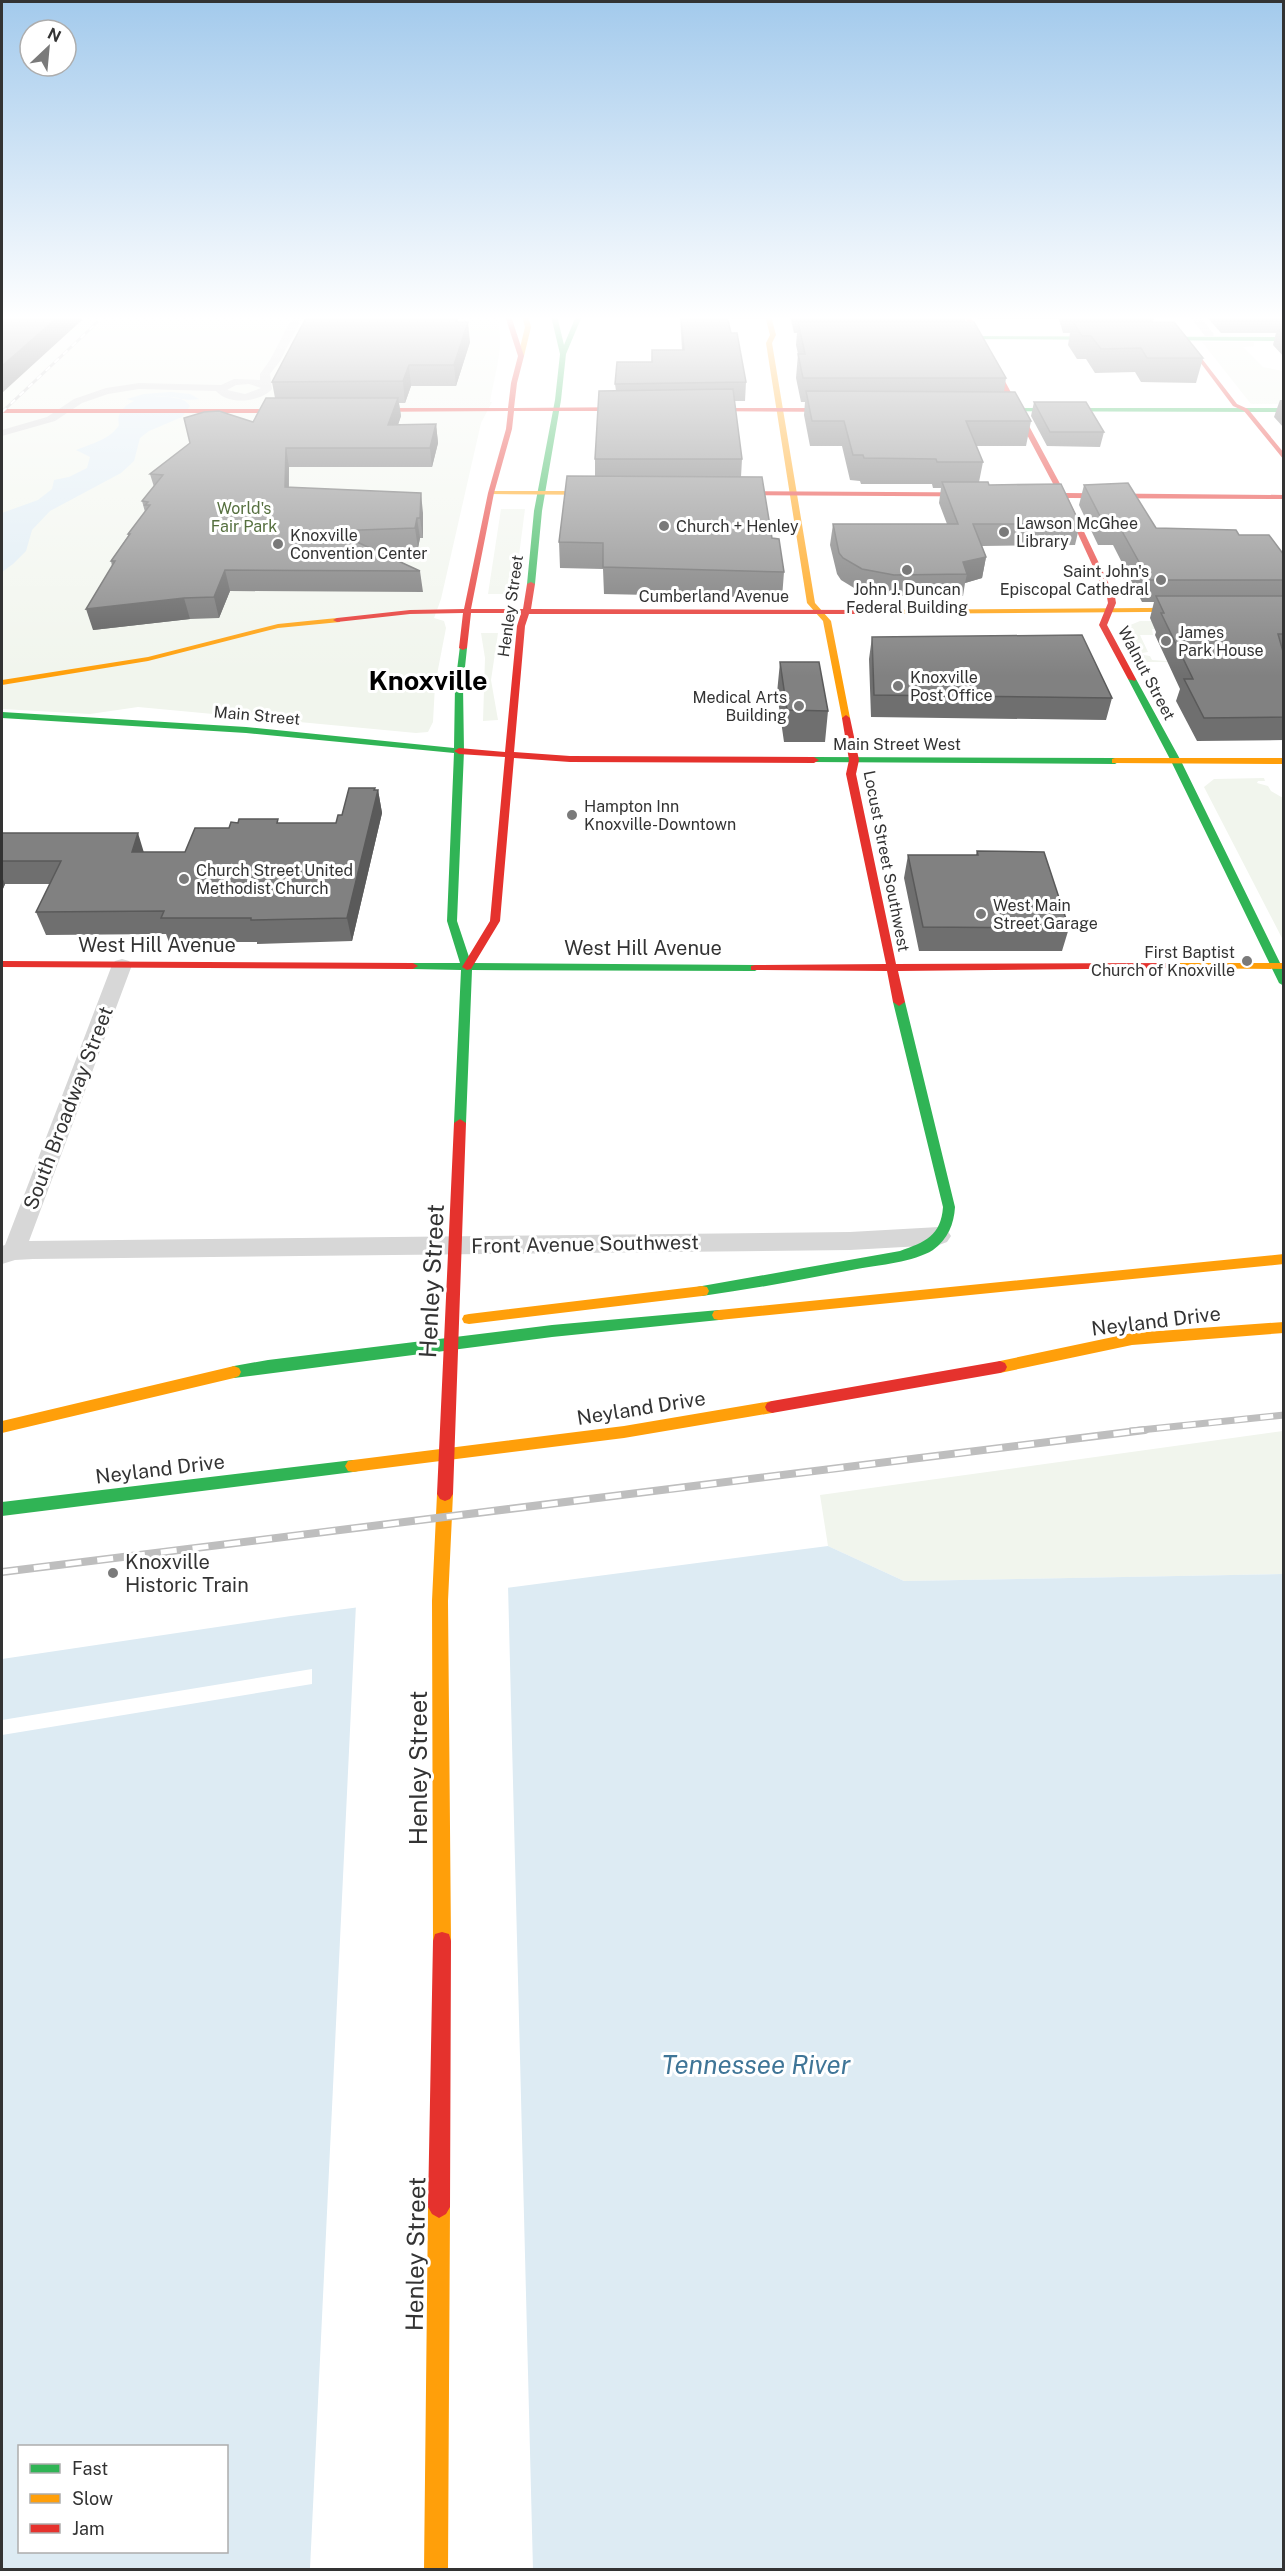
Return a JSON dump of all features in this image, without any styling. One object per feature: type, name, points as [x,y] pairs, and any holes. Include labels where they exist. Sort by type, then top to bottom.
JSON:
[{"type":"main road","name":"Henley Street","points":[[436,2570],[442,1944],[440,1601],[467,995],[467,967],[452,921],[459,751],[459,687],[468,611],[491,493],[505,436]]},
{"type":"main road","name":"Henley Street","points":[[467,967],[495,921],[521,626],[530,599],[541,493],[551,436]]},
{"type":"main road","name":"Locust Street Southwest","points":[[784,436],[811,603],[822,612],[827,621],[854,760],[851,774],[890,966],[949,1207],[948,1223],[939,1236]]},
{"type":"main road","name":"Walnut Street","points":[[1031,436],[1112,597],[1109,611],[1102,625],[1176,761],[1280,966],[1284,983]]},
{"type":"main road","points":[[1267,436],[1284,458]]},
{"type":"main road","points":[[491,493],[624,493]]},
{"type":"main road","points":[[705,493],[1284,496]]},
{"type":"main road","name":"Cumberland Avenue","points":[[2,683],[148,659],[279,626],[410,612],[1284,609]]},
{"type":"main road","name":"Cumberland Avenue","points":[[113,679],[148,659]]},
{"type":"main road","points":[[109,709],[211,721],[246,730]]},
{"type":"main road","name":"Main Street","points":[[2,715],[246,730],[510,756]]},
{"type":"main road","name":"Main Street West","points":[[510,756],[570,759],[1284,761]]},
{"type":"main road","name":"West Hill Avenue","points":[[2,964],[467,967],[1280,966]]},
{"type":"main road","points":[[433,1324],[547,1308],[740,1286],[901,1256],[927,1247],[939,1236]]},
{"type":"main road","points":[[2,1427],[210,1377],[268,1366],[564,1329],[1284,1259]]},
{"type":"main road","name":"Neyland Drive","points":[[2,1509],[624,1432],[976,1372],[1132,1340],[1284,1327]]},
{"type":"main road","points":[[1132,1340],[1189,1350]]},
{"type":"main road","points":[[268,1366],[342,1342]]},
{"type":"street","name":"South Broadway Street","points":[[8,1253],[122,965]]},
{"type":"street","name":"Front Avenue Southwest","points":[[8,1253],[850,1241],[939,1236]]},
{"type":"green space","name":"World's Fair Park","points":[[2,436],[478,436],[441,599],[434,618],[444,621],[446,628],[435,685],[433,722],[428,732],[416,733],[138,707],[90,714],[2,709]]},
{"type":"green space","points":[[501,509],[525,509],[514,594],[488,594]]},
{"type":"green space","points":[[1140,621],[1190,621],[1189,630],[1152,629],[1153,635],[1140,635],[1148,652],[1142,653],[1144,655],[1150,656],[1152,660],[1179,662],[1142,662],[1126,631],[1128,626]]},
{"type":"green space","points":[[481,633],[498,633],[491,680],[498,720],[483,721],[485,658]]},
{"type":"green space","points":[[1264,778],[1265,781],[1257,783],[1268,786],[1271,791],[1283,798],[1283,940],[1204,787],[1214,779]]},
{"type":"green space","points":[[1283,1431],[1283,1574],[904,1581],[828,1546],[820,1495]]},
{"type":"water","points":[[107,436],[143,436],[134,461],[121,473],[50,511],[32,530],[26,551],[2,572],[2,513],[38,500],[52,489],[54,480],[69,477],[87,468],[90,457],[76,450]]},
{"type":"water","name":"Tennessee River","points":[[828,1546],[904,1581],[1283,1574],[1283,2569],[2,2570],[2,1659],[291,1616]]},
{"type":"pier","points":[[508,1585],[533,2570],[310,2569],[356,1604]]},
{"type":"pier","points":[[312,1669],[312,1684],[2,1735],[2,1720]]},
{"type":"building","name":"Knoxville Convention Center","points":[[188,436],[433,436],[430,448],[286,448],[285,487],[421,493],[420,518],[417,518],[415,528],[333,531],[420,571],[225,570],[214,597],[184,598],[86,609],[115,561],[111,561],[150,505],[145,505],[148,502],[142,501],[163,475],[150,474],[190,443]]},
{"type":"building","points":[[596,436],[739,436],[742,459],[595,459]]},
{"type":"building","points":[[848,436],[972,436],[983,462],[937,462],[936,459],[864,458],[863,455],[853,455]]},
{"type":"building","points":[[567,476],[762,477],[772,538],[779,539],[784,572],[603,567],[603,543],[559,542]]},
{"type":"building","points":[[942,482],[988,482],[989,485],[1061,484],[1080,524],[973,524],[986,557],[963,562],[967,574],[894,575],[862,569],[843,558],[839,553],[833,524],[958,524]]},
{"type":"building","points":[[1128,483],[1156,528],[1236,530],[1239,535],[1269,535],[1284,555],[1284,580],[1149,580],[1118,524],[1104,524],[1084,485]]},
{"type":"building","points":[[1156,596],[1284,596],[1284,634],[1278,634],[1284,655],[1284,717],[1204,718],[1184,679],[1193,679],[1161,613],[1164,613]]},
{"type":"building","points":[[1082,635],[1112,698],[874,695],[872,637]]},
{"type":"building","points":[[780,662],[819,662],[828,711],[787,710]]},
{"type":"building","points":[[349,788],[378,790],[347,918],[251,920],[251,918],[161,918],[164,911],[36,912],[61,861],[2,861],[2,833],[138,833],[132,852],[185,852],[195,828],[229,828],[231,822],[238,823],[239,819],[278,819],[277,823],[336,823],[338,815],[342,815]]},
{"type":"building","name":"West Main Street Garage","points":[[977,851],[1044,852],[1069,928],[923,927],[908,855],[978,855]]},
{"type":"railway","points":[[1131,1431],[1284,1415]]},
{"type":"railway","points":[[2,1572],[1145,1430]]},
{"type":"traffic: fast","points":[[531,584],[538,511],[552,436]]},
{"type":"traffic: fast","points":[[460,1123],[467,967],[452,921],[459,751],[459,686],[463,648]]},
{"type":"traffic: fast","points":[[1132,679],[1176,761],[1284,983]]},
{"type":"traffic: fast","points":[[2,715],[246,730],[459,751]]},
{"type":"traffic: fast","points":[[814,760],[1115,761]]},
{"type":"traffic: fast","points":[[413,966],[755,968]]},
{"type":"traffic: fast","points":[[899,1002],[949,1207],[948,1223],[939,1236]]},
{"type":"traffic: fast","points":[[702,1291],[901,1256],[927,1247],[939,1236]]},
{"type":"traffic: fast","points":[[234,1372],[552,1331],[719,1315]]},
{"type":"traffic: fast","points":[[2,1509],[353,1466]]},
{"type":"traffic: slow","points":[[784,436],[811,603],[827,621],[846,718]]},
{"type":"traffic: slow","points":[[491,493],[610,493]]},
{"type":"traffic: slow","points":[[880,612],[1284,609]]},
{"type":"traffic: slow","points":[[2,683],[148,659],[278,626],[337,620]]},
{"type":"traffic: slow","points":[[1115,761],[1284,761]]},
{"type":"traffic: slow","points":[[1178,966],[1284,966]]},
{"type":"traffic: slow","points":[[719,1315],[1284,1259]]},
{"type":"traffic: slow","points":[[469,1319],[702,1291]]},
{"type":"traffic: slow","points":[[1000,1367],[1132,1339],[1284,1327]]},
{"type":"traffic: slow","points":[[2,1427],[234,1372]]},
{"type":"traffic: slow","points":[[353,1466],[624,1432],[772,1407]]},
{"type":"traffic: slow","points":[[442,1941],[440,1601],[445,1494]]},
{"type":"traffic: slow","points":[[436,2570],[439,2207]]},
{"type":"traffic: jam","points":[[463,648],[469,595],[491,493],[507,436]]},
{"type":"traffic: jam","points":[[1031,436],[1066,501],[1111,597],[1112,603],[1103,625],[1132,679]]},
{"type":"traffic: jam","points":[[1267,436],[1284,458]]},
{"type":"traffic: jam","points":[[721,493],[1284,497]]},
{"type":"traffic: jam","points":[[467,967],[495,921],[521,626],[530,599],[531,584]]},
{"type":"traffic: jam","points":[[337,620],[410,612],[468,611]]},
{"type":"traffic: jam","points":[[468,611],[880,612]]},
{"type":"traffic: jam","points":[[846,718],[854,760],[851,774],[899,1002]]},
{"type":"traffic: jam","points":[[459,751],[570,759],[814,760]]},
{"type":"traffic: jam","points":[[2,964],[413,966]]},
{"type":"traffic: jam","points":[[755,968],[1178,966]]},
{"type":"traffic: jam","points":[[445,1494],[460,1123]]},
{"type":"traffic: jam","points":[[772,1407],[1000,1367]]},
{"type":"traffic: jam","points":[[439,2207],[442,1941]]},
{"type":"place","name":"Church + Henley","points":[[664,526]]},
{"type":"place","name":"Lawson McGhee Library","points":[[1004,532]]},
{"type":"place","name":"Knoxville Convention Center","points":[[278,544]]},
{"type":"place","name":"John J. Duncan Federal Building","points":[[907,570]]},
{"type":"place","name":"Saint John's Episcopal Cathedral","points":[[1161,580]]},
{"type":"place","name":"James Park House","points":[[1166,641]]},
{"type":"place","name":"Knoxville Post Office","points":[[898,686]]},
{"type":"place","name":"Medical Arts Building","points":[[799,706]]},
{"type":"place","name":"Hampton Inn Knoxville-Downtown","points":[[572,815]]},
{"type":"place","name":"Church Street United Methodist Church","points":[[184,879]]},
{"type":"place","name":"West Main Street Garage","points":[[981,914]]},
{"type":"place","name":"First Baptist Church of Knoxville","points":[[1247,961]]},
{"type":"place","name":"Knoxville Historic Train","points":[[113,1573]]},
{"type":"district","name":"Knoxville","points":[[428,681]]}]
